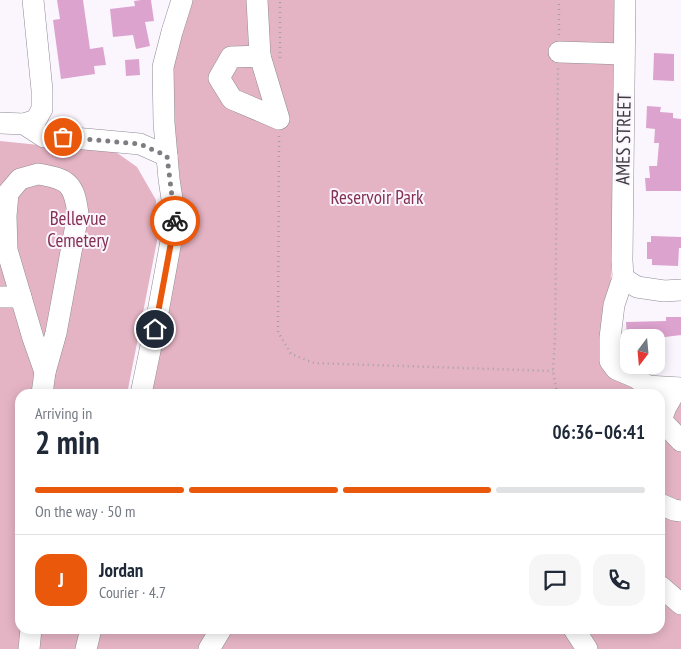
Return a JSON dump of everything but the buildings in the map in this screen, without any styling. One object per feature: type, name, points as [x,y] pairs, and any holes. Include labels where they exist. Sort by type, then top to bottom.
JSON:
[{"type":"street","points":[[0,123],[24,124],[36,120],[42,109],[42,90],[33,0]]},
{"type":"street","points":[[142,389],[175,219],[164,123],[163,66],[182,0]]},
{"type":"street","points":[[257,0],[270,58],[280,119]]},
{"type":"street","name":"AMES STREET","points":[[623,278],[625,0]]},
{"type":"street","points":[[559,52],[624,54]]},
{"type":"street","points":[[270,58],[231,57],[219,78],[232,99],[280,119]]},
{"type":"street","points":[[24,124],[44,136],[140,144],[167,156]]},
{"type":"street","points":[[43,389],[45,372],[58,323],[78,214],[76,197],[67,182],[56,177],[38,174],[20,179],[8,193],[6,216],[7,250],[45,372]]},
{"type":"street","points":[[645,389],[637,378],[616,369],[610,361],[610,338],[614,305],[623,278],[637,287],[664,291],[681,290]]},
{"type":"street","points":[[0,296],[21,297]]},
{"type":"street","points":[[662,389],[679,388]]},
{"type":"street","points":[[665,409],[679,388]]},
{"type":"street","points":[[665,423],[681,441]]},
{"type":"street","points":[[665,506],[681,511]]},
{"type":"street","points":[[665,590],[681,604]]},
{"type":"street","points":[[29,649],[30,634]]},
{"type":"street","points":[[86,649],[90,634]]},
{"type":"street","points":[[209,649],[218,634]]},
{"type":"street","points":[[577,634],[587,649]]},
{"type":"path","points":[[270,58],[280,0]]},
{"type":"path","points":[[556,389],[553,371],[559,0]]},
{"type":"path","points":[[280,119],[278,332],[291,354],[314,363],[553,371]]},
{"type":"green space","name":"Reservoir Park","points":[[191,0],[615,0],[610,300],[616,359],[620,361],[620,374],[644,374],[650,377],[681,378],[681,649],[0,649],[0,141],[113,150],[137,167],[156,200],[158,236],[128,389],[15,389],[15,634],[665,634],[665,389],[152,389],[170,297],[169,80]]},
{"type":"way so far","points":[[63,137],[140,144],[167,156],[175,221]]},
{"type":"route","points":[[155,329],[175,221]]},
{"type":"park label","name":"Bellevue Cemetery","points":[[78,229]]}]
